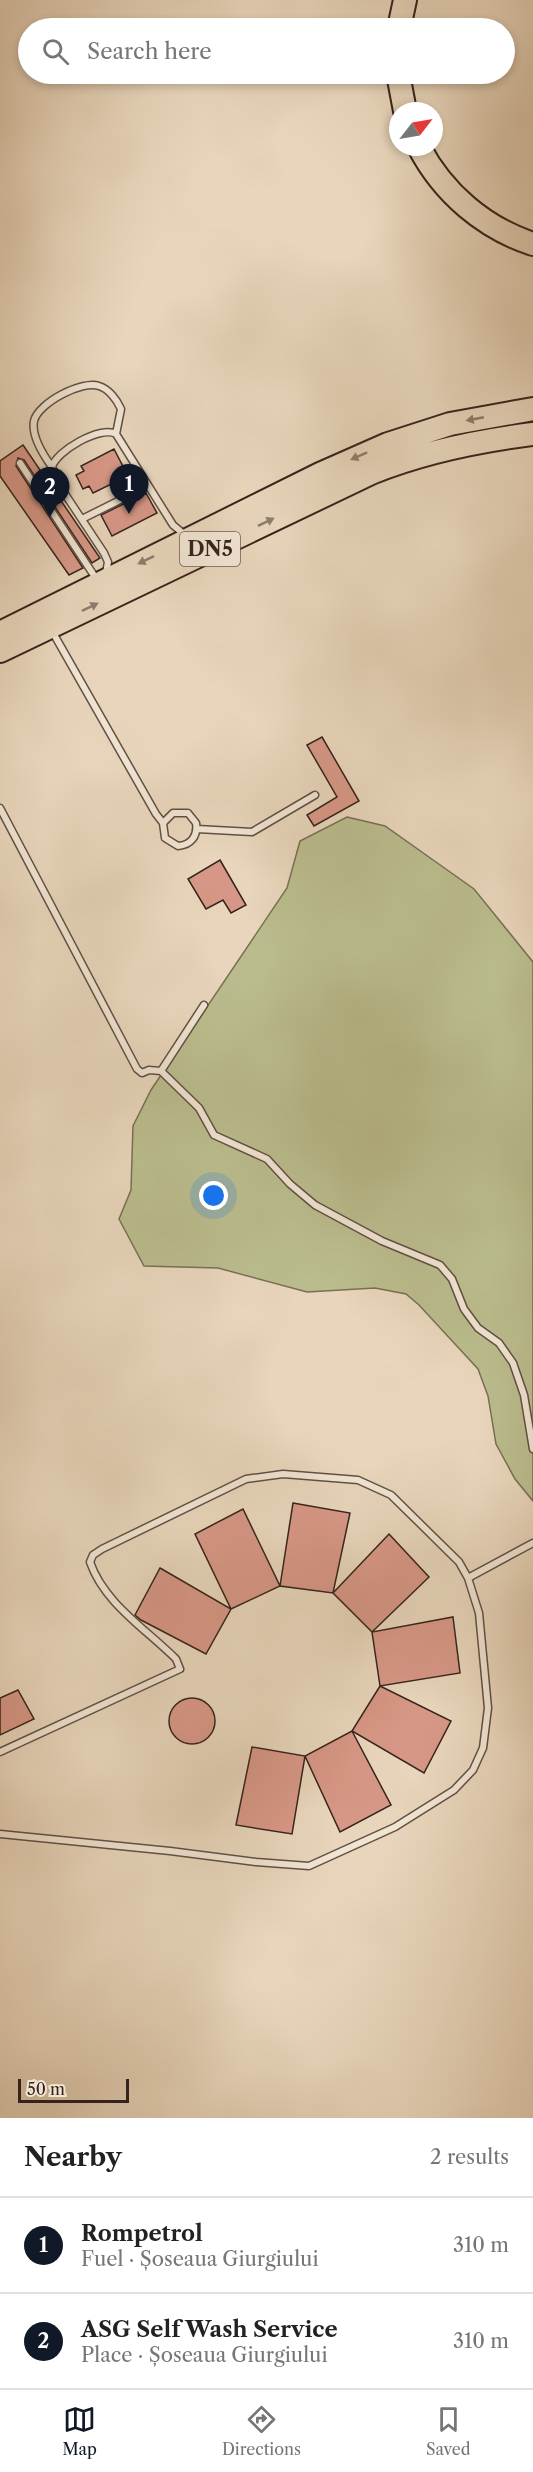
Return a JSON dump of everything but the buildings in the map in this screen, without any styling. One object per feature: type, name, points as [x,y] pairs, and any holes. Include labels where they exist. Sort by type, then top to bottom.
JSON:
[{"type":"highway","points":[[401,18],[405,0]]},
{"type":"highway","points":[[400,84],[403,102]]},
{"type":"highway","points":[[425,156],[443,183],[470,210],[504,232],[533,244]]},
{"type":"highway","name":"DN5","points":[[0,633],[320,474],[388,444],[450,424],[533,409]]},
{"type":"highway","name":"DN5","points":[[0,651],[378,470],[422,454],[474,442],[533,434]]},
{"type":"lane","points":[[101,583],[108,562],[43,454],[35,434],[34,423],[38,412],[54,399],[90,384],[108,390],[121,409],[116,434]]},
{"type":"lane","points":[[52,468],[57,456],[62,452],[106,431],[116,434],[173,525],[191,538]]},
{"type":"lane","points":[[20,464],[101,583]]},
{"type":"lane","points":[[82,519],[148,486]]},
{"type":"lane","points":[[50,626],[163,823],[165,838],[178,846],[188,843],[195,837],[197,829],[192,817],[179,811],[168,815],[163,823]]},
{"type":"lane","points":[[197,829],[252,832],[315,795]]},
{"type":"lane","points":[[0,808],[137,1069],[142,1073],[149,1070],[161,1071],[200,1108],[214,1135],[267,1159],[290,1184],[315,1205],[382,1241],[440,1265],[452,1279],[464,1309],[478,1328],[500,1343],[513,1363],[524,1395],[533,1449]]},
{"type":"lane","points":[[161,1071],[204,1005]]},
{"type":"lane","points":[[0,1752],[180,1669],[176,1659],[126,1615],[94,1576],[90,1562],[93,1555],[102,1550],[246,1479],[283,1474],[358,1480],[391,1496],[459,1562],[468,1578],[479,1613],[488,1708],[483,1748],[473,1770],[454,1790],[395,1827],[309,1866],[0,1834]]},
{"type":"lane","points":[[468,1578],[533,1543]]},
{"type":"green space","points":[[347,817],[385,826],[474,889],[533,962],[533,1501],[515,1479],[496,1444],[488,1396],[478,1369],[406,1294],[375,1288],[307,1292],[218,1268],[144,1266],[119,1219],[131,1190],[133,1126],[151,1090],[287,888],[300,841]]},
{"type":"place","name":"Rompetrol","points":[[129,514]]},
{"type":"place","name":"ASG Self Wash Service","points":[[50,517]]}]
